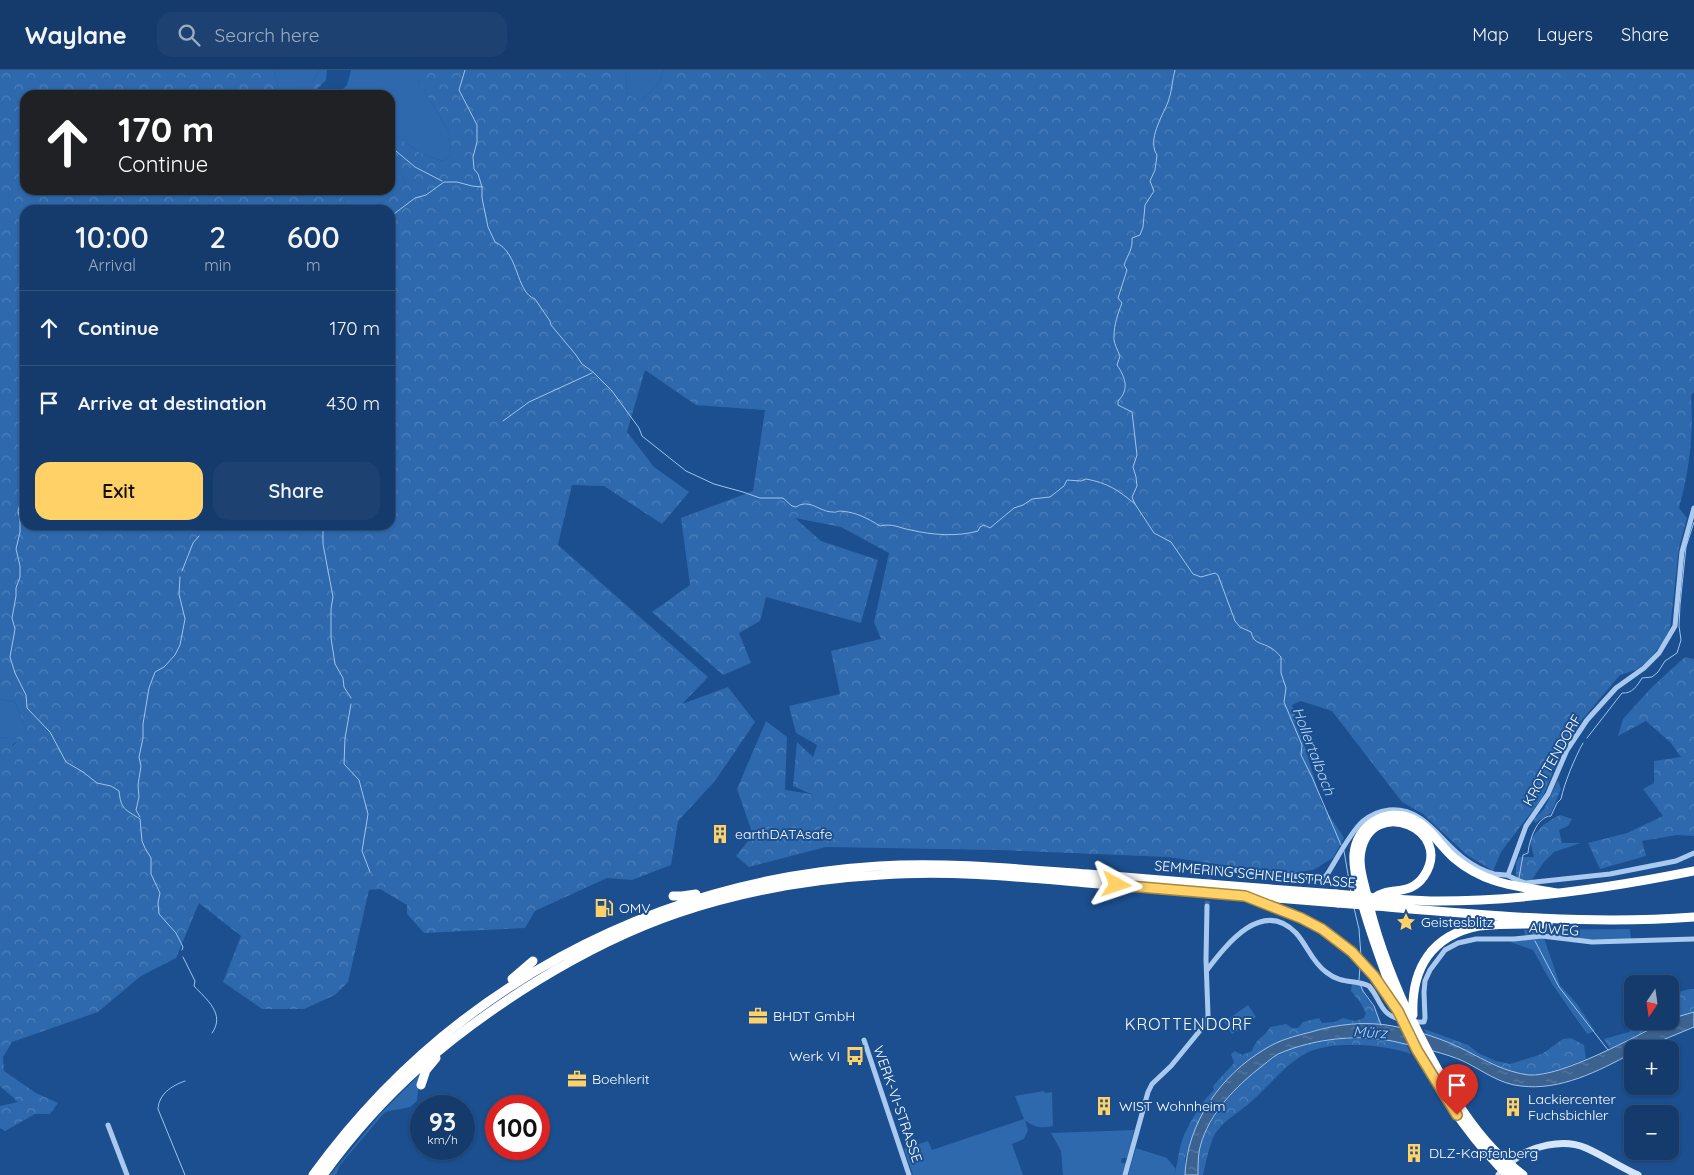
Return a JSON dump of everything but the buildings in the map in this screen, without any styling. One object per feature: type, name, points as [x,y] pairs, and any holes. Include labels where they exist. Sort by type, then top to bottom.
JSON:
[{"type":"highway","points":[[1523,1175],[1505,1171],[1474,1138],[1430,1072],[1398,1011],[1378,956],[1370,902],[1354,871],[1356,845],[1362,833],[1370,824],[1381,818],[1394,815],[1406,816],[1416,821],[1454,858],[1480,875],[1507,886],[1557,893]]},
{"type":"highway","points":[[1370,902],[1380,893],[1407,889],[1417,884],[1425,875],[1430,858],[1429,846],[1423,836],[1409,824],[1394,821],[1382,824],[1365,839],[1361,851],[1360,863],[1370,902],[1386,960],[1440,1074],[1505,1171]]},
{"type":"highway","name":"SEMMERING SCHNELLSTRASSE","points":[[313,1175],[360,1115],[408,1066],[448,1031],[497,994],[556,959],[602,935],[688,901],[763,881],[810,873],[880,866],[933,865],[1021,869],[1560,919],[1633,920],[1694,917]]},
{"type":"highway","name":"SEMMERING SCHNELLSTRASSE","points":[[1370,902],[1439,901],[1557,893],[1694,871]]},
{"type":"highway","name":"SEMMERING SCHNELLSTRASSE","points":[[323,1175],[380,1106],[420,1065],[499,1005],[598,946],[677,913],[744,894],[813,881],[882,874],[935,874],[1033,879],[1245,896],[1337,899]]},
{"type":"highway","points":[[673,896],[719,892]]},
{"type":"highway","points":[[1245,896],[1306,920],[1333,937],[1366,966],[1398,1011]]},
{"type":"highway","points":[[1412,1017],[1413,996],[1419,971],[1430,951],[1444,940],[1461,931],[1481,926],[1552,924],[1560,919]]},
{"type":"highway","points":[[497,994],[533,961]]},
{"type":"highway","points":[[421,1085],[426,1070],[432,1062],[464,1030]]},
{"type":"main road","points":[[1505,1171],[1512,1161],[1524,1153],[1539,1147],[1570,1144],[1585,1148],[1638,1175]]},
{"type":"street","name":"KROTTENDORF","points":[[1508,875],[1526,826],[1548,794],[1567,750],[1582,728],[1616,688],[1644,668],[1659,653],[1675,626],[1682,552],[1694,508]]},
{"type":"street","points":[[1210,874],[1212,868],[1315,880],[1321,879],[1326,876],[1360,824],[1369,816],[1385,810],[1406,810],[1415,814],[1431,826],[1465,860],[1480,869],[1508,875],[1517,881],[1531,883],[1610,874],[1676,861],[1694,853]]},
{"type":"street","points":[[1125,1175],[1148,1092],[1152,1084],[1171,1066],[1207,1022],[1207,906]]},
{"type":"street","name":"AUWEG","points":[[1207,970],[1225,947],[1238,935],[1252,925],[1264,920],[1272,920],[1281,923],[1295,932],[1319,967],[1328,974],[1342,981],[1366,984],[1374,991],[1385,1013],[1393,1018],[1421,1023],[1424,1022],[1425,1018],[1424,992],[1430,970],[1446,950],[1458,943],[1476,939],[1514,939],[1542,936],[1592,942],[1694,939]]},
{"type":"street","name":"WERK-VI-STRASSE","points":[[864,1040],[909,1175]]},
{"type":"street","points":[[108,1125],[127,1175]]},
{"type":"green space","points":[[0,70],[274,70],[279,90],[20,90],[20,195],[343,195],[346,205],[20,205],[20,530],[395,530],[395,205],[377,205],[395,195],[406,184],[399,165],[395,166],[395,135],[420,153],[443,161],[451,154],[449,132],[418,80],[418,70],[627,70],[626,93],[641,101],[658,84],[664,70],[1694,70],[1694,392],[1691,396],[1692,425],[1690,453],[1679,508],[1687,518],[1679,548],[1670,629],[1649,660],[1636,670],[1620,675],[1575,728],[1562,750],[1542,798],[1501,852],[1493,871],[1467,855],[1423,814],[1402,802],[1332,711],[1301,701],[1292,705],[1322,804],[1344,838],[1333,858],[1313,870],[1293,873],[1168,857],[998,850],[826,847],[749,867],[736,856],[753,835],[737,789],[766,721],[787,737],[785,790],[811,794],[793,786],[797,742],[813,757],[817,745],[796,733],[789,706],[840,694],[831,651],[881,639],[874,622],[889,553],[841,527],[795,518],[821,541],[878,560],[861,623],[766,597],[760,621],[739,633],[751,663],[723,675],[652,612],[690,585],[681,518],[753,491],[765,410],[696,405],[645,370],[627,432],[654,467],[689,492],[662,524],[604,486],[572,485],[558,545],[708,677],[682,704],[728,687],[755,722],[715,781],[678,821],[671,865],[632,880],[607,878],[535,911],[525,928],[424,933],[407,914],[407,905],[380,889],[369,890],[348,982],[335,995],[304,1009],[262,1009],[223,982],[241,936],[199,903],[176,958],[141,976],[98,1012],[12,1042],[3,1057],[4,1071],[36,1093],[58,1103],[50,1114],[35,1114],[5,1131],[0,1128],[0,1106],[18,1102],[0,1086],[0,737],[7,738],[12,746],[16,743],[17,735],[28,734],[15,702],[0,699]]},
{"type":"green space","points":[[274,70],[320,70],[312,83],[303,82],[301,90],[279,90]]},
{"type":"green space","points":[[320,70],[327,70],[326,80],[316,90],[300,90],[303,81],[312,83]]},
{"type":"green space","points":[[351,70],[418,70],[418,80],[449,132],[451,154],[443,161],[420,153],[395,135],[395,90],[342,90],[347,85]]},
{"type":"green space","points":[[627,70],[664,70],[658,84],[641,101],[626,93]]},
{"type":"green space","points":[[399,164],[406,184],[395,193],[395,166]]},
{"type":"green space","points":[[343,195],[393,195],[377,205],[346,205]]},
{"type":"green space","points":[[1685,657],[1694,659],[1694,836],[1677,835],[1642,841],[1646,856],[1600,869],[1588,843],[1627,833],[1663,816],[1643,789],[1654,783],[1654,761],[1681,757],[1671,743],[1646,721],[1618,736],[1623,719],[1652,687]]},
{"type":"green space","points":[[0,699],[15,702],[28,734],[11,746],[7,738],[0,737]]},
{"type":"green space","points":[[1558,780],[1561,789],[1551,813],[1535,823],[1534,819],[1544,809]]},
{"type":"green space","points":[[1560,815],[1572,819],[1568,826],[1559,830],[1562,843],[1581,843],[1554,852],[1544,862],[1531,881],[1519,880],[1516,878],[1516,863],[1519,857],[1534,857],[1530,841],[1536,832]]},
{"type":"green space","points":[[1630,929],[1631,940],[1577,939],[1539,934],[1525,935],[1524,930]]},
{"type":"green space","points":[[1544,938],[1560,985],[1577,1004],[1595,1031],[1587,1034],[1552,984],[1533,950],[1510,942]]},
{"type":"green space","points":[[1352,983],[1360,983],[1381,1024],[1349,1024],[1325,1028],[1287,1039],[1201,1116],[1185,1158],[1185,1175],[1174,1175],[1186,1130],[1199,1108],[1214,1090],[1213,1086],[1234,1063],[1231,1054],[1235,1051],[1242,1055],[1252,1051],[1256,1042],[1270,1027],[1286,1024],[1292,1028],[1298,1028],[1303,1022],[1319,1018],[1322,1023],[1335,1022],[1343,1018],[1355,1021],[1364,1018],[1366,1013],[1351,991]]},
{"type":"green space","points":[[1694,989],[1694,1012],[1679,1016],[1679,992]]},
{"type":"green space","points":[[1248,1005],[1256,1017],[1232,1034],[1224,1022]]},
{"type":"green space","points":[[1424,1029],[1468,1045],[1478,1053],[1496,1061],[1510,1064],[1542,1054],[1563,1039],[1571,1038],[1584,1045],[1586,1059],[1546,1073],[1531,1075],[1514,1073],[1497,1067],[1466,1050],[1426,1034]]},
{"type":"green space","points":[[1630,1030],[1648,1030],[1628,1040],[1624,1040],[1624,1042],[1610,1049],[1604,1039]]},
{"type":"green space","points":[[1339,1039],[1383,1039],[1406,1044],[1411,1054],[1372,1046],[1341,1045],[1314,1050],[1303,1055],[1289,1065],[1252,1101],[1217,1131],[1208,1152],[1203,1175],[1198,1175],[1199,1152],[1203,1139],[1219,1111],[1240,1084],[1264,1063],[1282,1052]]},
{"type":"green space","points":[[423,1071],[419,1081],[418,1095],[410,1095],[410,1107],[385,1112],[340,1165],[336,1175],[330,1175],[382,1112]]},
{"type":"green space","points":[[1044,1091],[1045,1093],[1052,1092],[1053,1126],[1038,1127],[1025,1120],[1028,1130],[1024,1139],[1012,1144],[1023,1175],[913,1175],[904,1149],[928,1141],[932,1150],[1024,1119],[1015,1096]]},
{"type":"green space","points":[[1134,1130],[1127,1158],[1122,1158],[1121,1163],[1126,1163],[1122,1175],[1063,1175],[1061,1151],[1051,1133]]},
{"type":"green space","points":[[1136,1148],[1167,1158],[1176,1169],[1174,1175],[1128,1175]]},
{"type":"water","name":"Mürz","points":[[1694,1012],[1694,1027],[1663,1040],[1629,1040],[1648,1030],[1679,1030],[1679,1016]]},
{"type":"water","name":"Mürz","points":[[1372,1024],[1393,1026],[1439,1039],[1504,1069],[1529,1075],[1560,1070],[1624,1042],[1624,1057],[1593,1073],[1565,1083],[1536,1087],[1505,1083],[1457,1058],[1386,1040],[1355,1038],[1307,1044],[1273,1057],[1229,1096],[1213,1117],[1202,1140],[1199,1152],[1198,1175],[1185,1175],[1192,1137],[1209,1102],[1234,1072],[1270,1046],[1287,1039],[1341,1025]]},
{"type":"waterway","points":[[465,70],[459,90],[477,125],[477,142],[473,157],[474,169],[478,174],[482,187],[482,198],[488,227],[495,242],[503,247],[509,255],[524,289],[535,299],[551,325],[582,364],[612,391],[639,428],[642,436],[686,471],[714,484],[760,498],[783,498],[796,507],[806,504],[828,511],[856,514],[880,526],[893,525],[919,532],[936,534],[970,533],[978,531],[984,525],[990,528],[1014,508],[1032,499],[1050,497],[1064,486],[1067,480],[1081,481],[1086,479],[1107,485],[1135,504]]},
{"type":"waterway","name":"Hollertalbach","points":[[1175,70],[1169,98],[1155,136],[1154,149],[1157,155],[1155,170],[1150,181],[1154,191],[1145,205],[1143,227],[1140,235],[1132,238],[1131,248],[1124,265],[1127,270],[1118,298],[1122,303],[1116,319],[1114,332],[1114,341],[1120,356],[1117,365],[1125,383],[1124,392],[1118,401],[1118,405],[1132,412],[1137,455],[1133,467],[1137,486],[1132,497],[1154,533],[1171,542],[1193,574],[1201,577],[1215,573],[1218,575],[1235,621],[1240,627],[1251,632],[1256,641],[1268,646],[1281,657],[1281,673],[1286,688],[1284,702],[1302,745],[1301,755],[1341,845]]},
{"type":"waterway","points":[[395,150],[415,167],[442,181]]},
{"type":"waterway","points":[[395,213],[415,198],[426,195],[444,182],[457,182],[482,187]]},
{"type":"waterway","points":[[503,421],[529,402],[592,373]]},
{"type":"waterway","points":[[20,504],[18,511],[20,520]]},
{"type":"waterway","points":[[20,520],[20,530]]},
{"type":"waterway","points":[[1587,738],[1622,693],[1631,691],[1642,678],[1652,677],[1658,672],[1665,661],[1677,653],[1681,640],[1679,626],[1680,605],[1686,547],[1694,522]]},
{"type":"waterway","points":[[20,530],[16,549],[20,566],[20,577],[16,588],[12,618],[15,629],[10,657],[15,673],[26,695],[27,708],[50,732],[66,762],[97,783],[111,786],[119,791],[123,806],[127,811],[140,819],[142,841],[151,858],[151,874],[160,893],[158,903],[159,914],[176,933],[183,947],[182,950]]},
{"type":"waterway","points":[[323,530],[323,544],[333,597],[331,638],[335,664],[343,678],[344,687],[351,698]]},
{"type":"waterway","points":[[182,571],[193,543],[199,536]]},
{"type":"waterway","points":[[140,817],[136,810],[139,797],[138,785],[141,766],[139,757],[143,738],[143,724],[149,688],[155,672],[164,667],[175,655],[180,645],[185,619],[179,594],[180,577]]},
{"type":"waterway","points":[[351,704],[345,738],[344,764],[359,780],[368,814],[362,851],[370,872]]},
{"type":"waterway","points":[[1519,878],[1523,855],[1528,853],[1530,842],[1538,825],[1546,817],[1551,816],[1561,799],[1570,771],[1583,743]]},
{"type":"waterway","name":"Hollertalbach","points":[[1344,851],[1351,892]]},
{"type":"waterway","name":"Hollertalbach","points":[[1354,908],[1359,929],[1361,956]]},
{"type":"waterway","points":[[1535,941],[1559,987],[1608,1050]]},
{"type":"waterway","points":[[183,957],[195,981],[194,986],[209,1002],[216,1013],[216,1026],[212,1033]]},
{"type":"waterway","name":"Hollertalbach","points":[[1359,980],[1360,967]]},
{"type":"waterway","name":"Hollertalbach","points":[[1360,984],[1374,1006],[1381,1025]]},
{"type":"waterway","points":[[185,1081],[175,1085],[163,1095],[158,1109],[185,1175]]},
{"type":"tunnel","points":[[1207,906],[1210,874]]},
{"type":"place","name":"earthDATAsafe","points":[[720,834]]},
{"type":"place","name":"OMV","points":[[604,908]]},
{"type":"place","name":"Geistesblitz","points":[[1406,922]]},
{"type":"place","name":"BHDT GmbH","points":[[758,1016]]},
{"type":"place","name":"Werk VI","points":[[855,1056]]},
{"type":"place","name":"Boehlerit","points":[[577,1079]]},
{"type":"place","name":"WIST Wohnheim","points":[[1104,1106]]},
{"type":"place","name":"Lackiercenter Fuchsbichler","points":[[1513,1107]]},
{"type":"place","name":"DLZ-Kapfenberg","points":[[1414,1153]]},
{"type":"district","name":"KROTTENDORF","points":[[1189,1024]]},
{"type":"route","points":[[1117,885],[1245,896],[1286,911],[1322,929],[1352,952],[1374,976],[1398,1011],[1417,1050],[1457,1115]]}]
